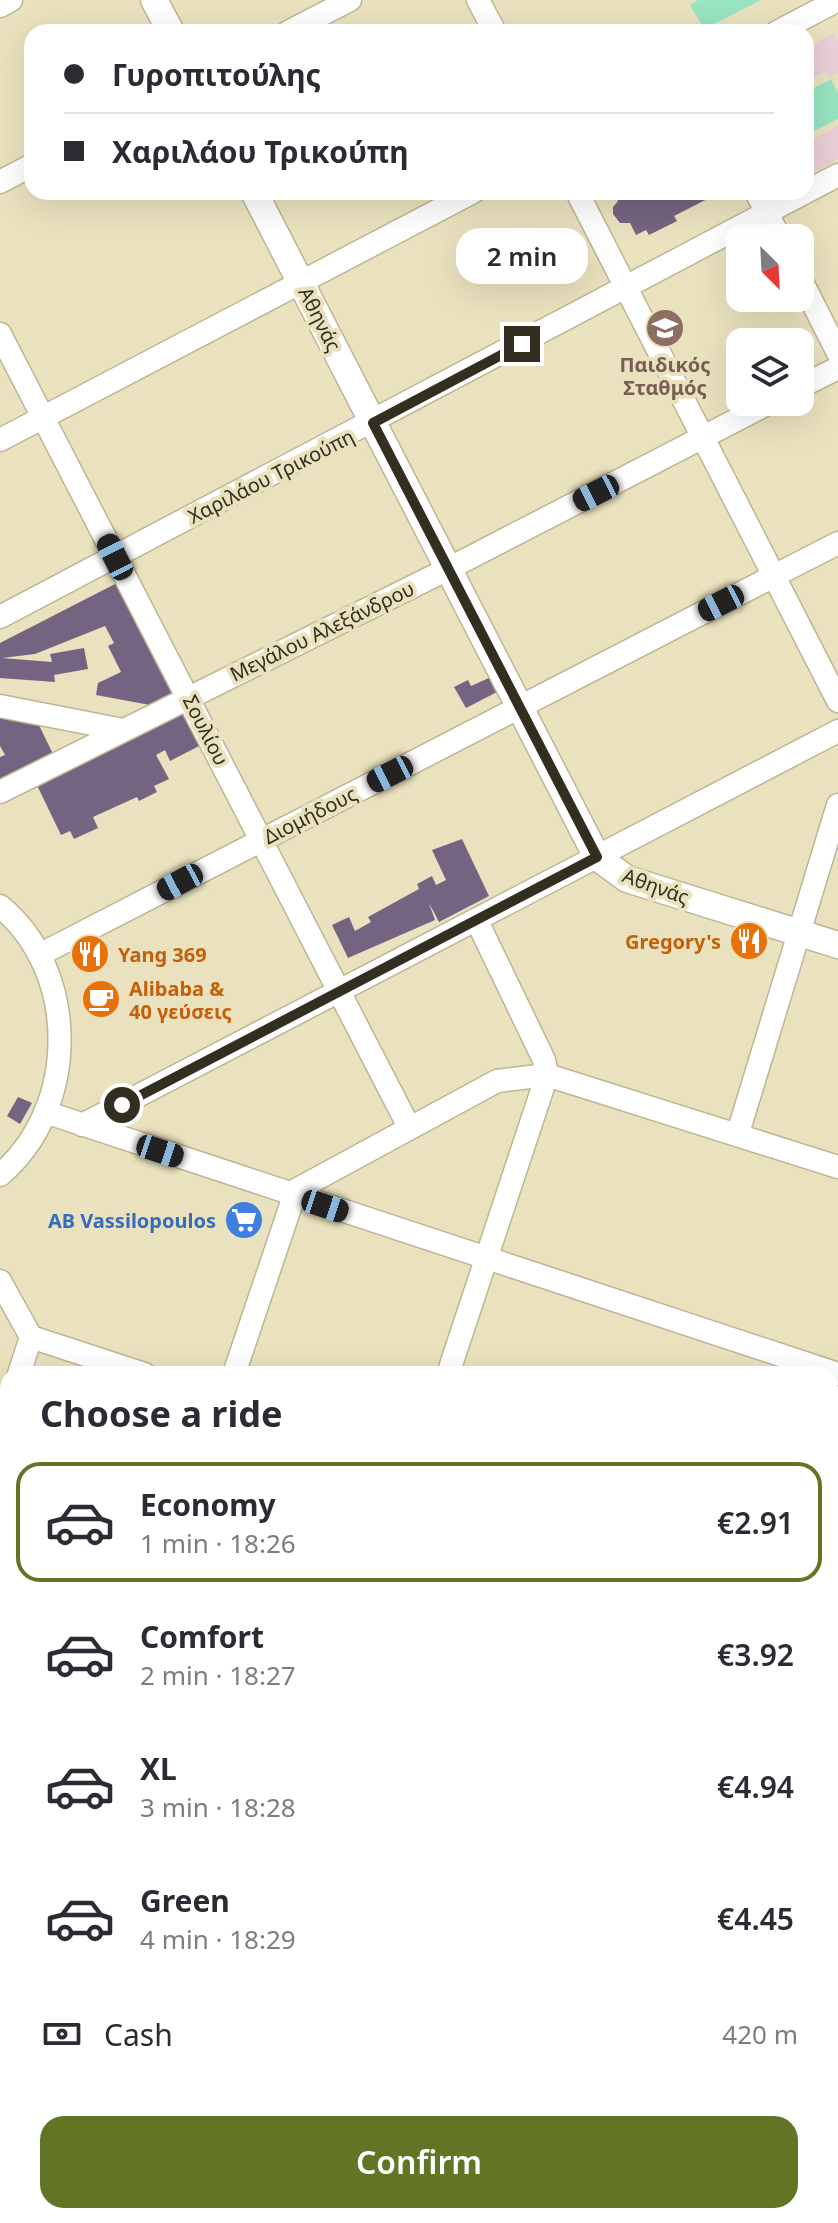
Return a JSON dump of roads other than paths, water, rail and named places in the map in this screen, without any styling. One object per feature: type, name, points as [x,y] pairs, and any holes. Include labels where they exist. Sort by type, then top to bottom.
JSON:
[{"type":"main road","points":[[154,0],[167,24]]},
{"type":"main road","name":"Αθηνάς","points":[[258,200],[597,857],[627,879],[838,945]]},
{"type":"street","points":[[0,6],[11,0]]},
{"type":"street","points":[[304,24],[350,0]]},
{"type":"street","points":[[478,0],[491,24]]},
{"type":"street","points":[[794,24],[835,5]]},
{"type":"street","points":[[0,182],[24,169]]},
{"type":"street","name":"Χαριλάου Τρικούπη","points":[[814,188],[838,175]]},
{"type":"street","points":[[0,440],[458,200]]},
{"type":"street","points":[[581,200],[838,701]]},
{"type":"street","points":[[760,200],[773,224]]},
{"type":"street","name":"Χαριλάου Τρικούπη","points":[[0,617],[791,200]]},
{"type":"street","points":[[814,306],[838,353]]},
{"type":"street","name":"Σουλίου","points":[[0,334],[190,697],[409,1127]]},
{"type":"street","points":[[814,380],[838,368]]},
{"type":"street","name":"Μεγάλου Αλεξάνδρου","points":[[0,792],[448,569],[744,416]]},
{"type":"street","name":"Διομήδους","points":[[39,955],[838,543]]},
{"type":"street","points":[[0,706],[123,730]]},
{"type":"street","points":[[82,1125],[341,994],[838,731]]},
{"type":"street","points":[[738,1133],[838,805]]},
{"type":"street","points":[[0,906],[24,932],[39,955],[55,996],[59,1021],[57,1074],[45,1112],[21,1153],[0,1175]]},
{"type":"street","points":[[451,1366],[547,1075],[544,1060],[477,921]]},
{"type":"street","points":[[237,1366],[292,1195],[409,1127],[497,1081],[547,1075],[838,1167]]},
{"type":"street","points":[[45,1112],[813,1366]]},
{"type":"street","points":[[0,1281],[31,1337],[120,1366]]},
{"type":"street","points":[[22,1366],[31,1337]]},
{"type":"place","name":"Παιδικός Σταθμός","points":[[665,328]]},
{"type":"place","name":"Gregory's","points":[[749,941]]},
{"type":"place","name":"Yang 369","points":[[90,954]]},
{"type":"place","name":"Alibaba & 40 γεύσεις","points":[[101,999]]},
{"type":"place","name":"AB Vassilopoulos","points":[[244,1220]]}]
